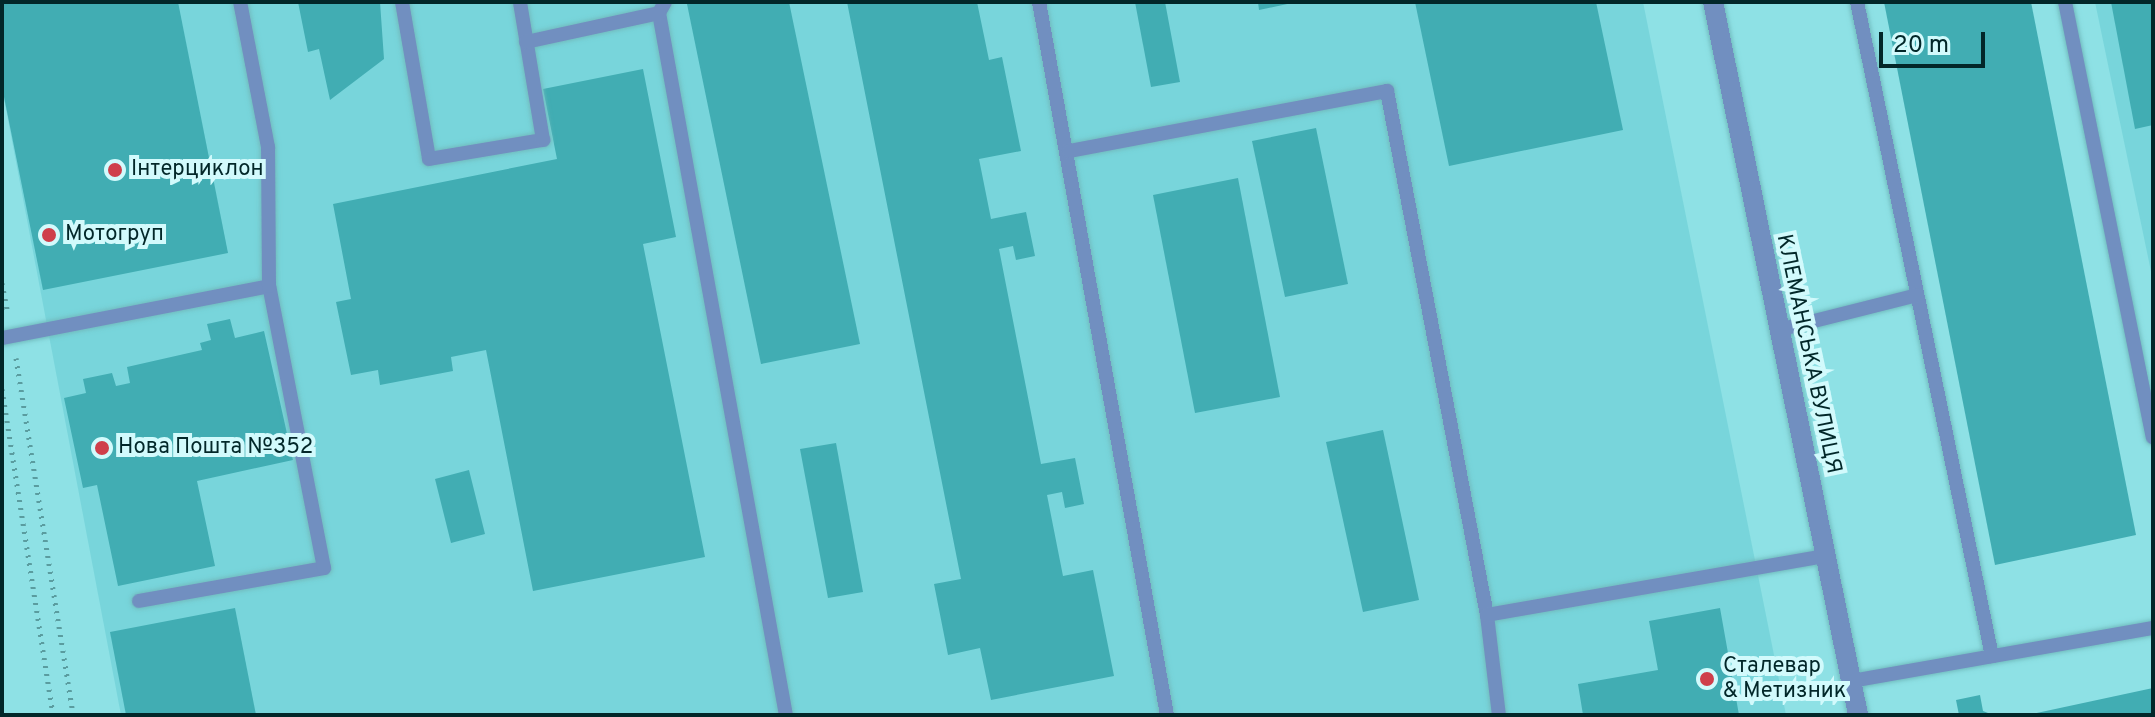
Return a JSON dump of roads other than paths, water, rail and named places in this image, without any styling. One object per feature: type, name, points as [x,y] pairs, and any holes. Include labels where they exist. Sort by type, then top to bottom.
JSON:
[{"type":"street","name":"КЛЕМАНСЬКА ВУЛИЦЯ","points":[[1713,2],[1858,715]]},
{"type":"lane","points":[[139,601],[324,568],[269,286],[268,147],[240,2]]},
{"type":"lane","points":[[402,2],[429,159],[543,140],[520,2]]},
{"type":"lane","points":[[1039,2],[1069,151],[1167,715]]},
{"type":"lane","points":[[1857,2],[1992,656]]},
{"type":"lane","points":[[2065,2],[2153,437]]},
{"type":"lane","points":[[526,42],[662,7],[786,715]]},
{"type":"lane","points":[[1069,151],[1387,91],[1487,615],[1499,715]]},
{"type":"lane","points":[[7,337],[269,286]]},
{"type":"lane","points":[[1778,330],[1917,295]]},
{"type":"lane","points":[[1487,615],[1826,556]]},
{"type":"lane","points":[[1852,681],[2153,628]]},
{"type":"place","name":"Інтерциклон","points":[[115,170]]},
{"type":"place","name":"Мотогруп","points":[[49,235]]},
{"type":"place","name":"Нова Пошта №352","points":[[102,448]]},
{"type":"place","name":"Сталевар & Метизник","points":[[1707,679]]}]
